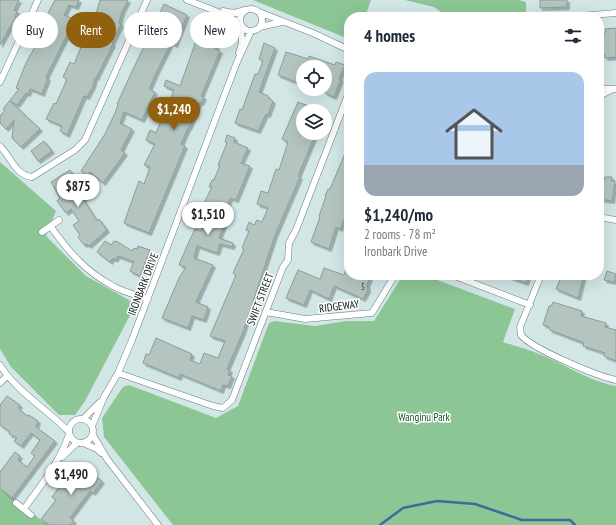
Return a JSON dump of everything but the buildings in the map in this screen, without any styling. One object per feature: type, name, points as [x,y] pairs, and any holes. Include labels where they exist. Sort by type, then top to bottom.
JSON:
[{"type":"street","points":[[0,82],[38,0]]},
{"type":"street","points":[[0,146],[17,170],[25,176],[32,177],[75,150],[85,140],[147,0]]},
{"type":"street","points":[[187,0],[218,12]]},
{"type":"street","points":[[214,10],[234,13],[252,9],[286,22],[344,48]]},
{"type":"street","points":[[240,15],[245,10]]},
{"type":"street","points":[[259,12],[262,18],[260,27]]},
{"type":"street","points":[[604,14],[616,13]]},
{"type":"street","points":[[240,24],[246,30],[252,31],[260,27],[286,22]]},
{"type":"street","name":"IRONBARK DRIVE","points":[[237,62],[242,43],[240,24]]},
{"type":"street","name":"IRONBARK DRIVE","points":[[92,426],[104,398],[118,373],[148,299],[237,62],[252,31]]},
{"type":"street","points":[[604,94],[614,89]]},
{"type":"street","name":"SWIFT STREET","points":[[118,373],[223,408],[232,400],[283,267],[288,260],[289,243],[296,230],[344,105]]},
{"type":"street","points":[[604,218],[616,220]]},
{"type":"street","points":[[42,232],[59,220]]},
{"type":"street","points":[[51,227],[79,262],[96,276],[114,287],[148,299]]},
{"type":"street","name":"RIDGEWAY","points":[[266,312],[305,319],[372,312],[392,280]]},
{"type":"street","points":[[465,280],[530,305]]},
{"type":"street","points":[[539,280],[520,327],[525,340],[585,370],[616,380]]},
{"type":"street","points":[[0,366],[7,376],[54,416],[80,443],[97,449],[107,458]]},
{"type":"street","points":[[0,382],[7,376]]},
{"type":"street","name":"IRONBARK DRIVE","points":[[83,419],[104,398]]},
{"type":"street","points":[[54,416],[66,421],[87,420],[92,426],[93,435],[107,458],[158,525]]},
{"type":"street","points":[[24,509],[56,464],[65,447],[70,426],[74,421]]},
{"type":"street","points":[[56,464],[80,443],[90,440],[93,435]]},
{"type":"street","points":[[16,503],[31,515]]},
{"type":"green space","points":[[253,0],[371,0],[367,12],[344,12],[344,37]]},
{"type":"green space","points":[[405,0],[519,0],[526,2],[526,12],[441,12],[434,7]]},
{"type":"green space","points":[[0,162],[56,211],[46,236],[86,276],[136,304],[85,401],[75,415],[59,415],[11,367],[0,349]]},
{"type":"green space","name":"Wanginu Park","points":[[400,280],[437,280],[515,309],[503,342],[539,354],[586,376],[606,384],[616,386],[616,525],[173,525],[104,437],[102,418],[123,387],[129,385],[216,418],[238,406],[269,323],[274,321],[315,326],[346,321],[374,321]]},
{"type":"green space","points":[[0,489],[48,525],[0,525]]},
{"type":"waterway","points":[[380,525],[403,508],[437,501],[475,504],[522,520],[570,520],[575,525]]}]
